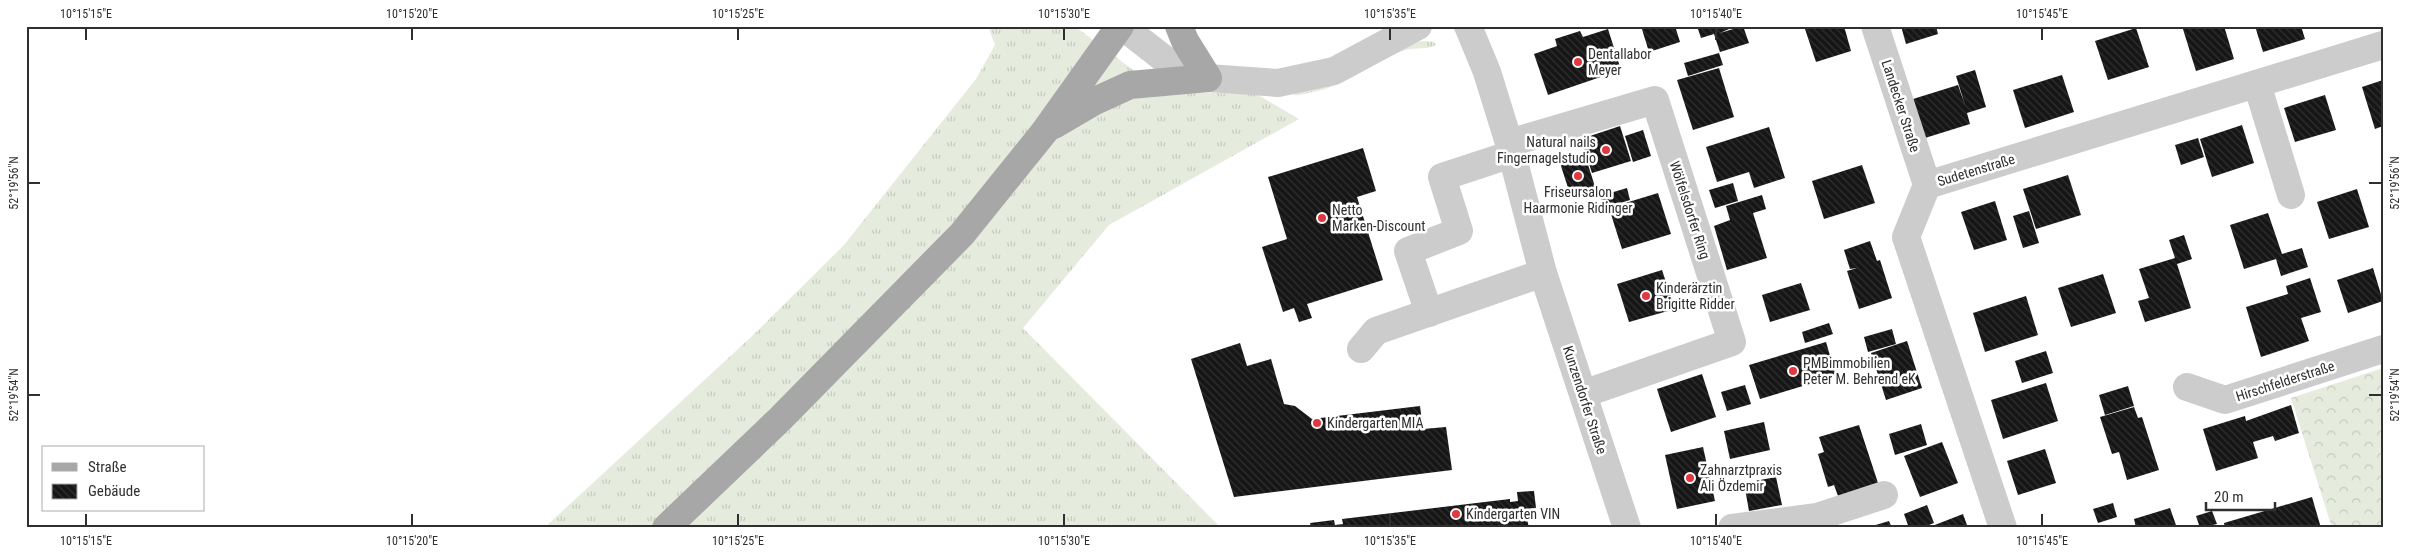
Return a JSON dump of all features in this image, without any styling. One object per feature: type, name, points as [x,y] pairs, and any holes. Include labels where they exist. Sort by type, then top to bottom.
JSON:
[{"type":"main road","points":[[666,528],[780,420],[962,234],[1044,130],[1121,26]]},
{"type":"main road","points":[[1044,130],[1096,101],[1130,85],[1208,78],[1185,41],[1179,26]]},
{"type":"street","points":[[1121,26],[1172,65],[1208,78],[1278,83],[1334,71],[1360,59],[1418,26]]},
{"type":"street","name":"Kunzendorfer Straße","points":[[1468,26],[1487,72],[1511,149],[1543,273],[1627,528]]},
{"type":"street","name":"Landecker Straße","points":[[1875,26],[1927,185]]},
{"type":"street","name":"Sudetenstraße","points":[[2003,528],[1906,237],[1927,185],[2383,45]]},
{"type":"street","points":[[2257,84],[2292,195]]},
{"type":"street","name":"Wölfelsdorfer Ring","points":[[1511,149],[1655,100],[1732,342],[1583,394]]},
{"type":"street","points":[[1429,312],[1408,251],[1459,231],[1442,176],[1511,149]]},
{"type":"street","points":[[1360,349],[1376,330],[1543,273]]},
{"type":"street","name":"Hirschfelderstraße","points":[[2186,387],[2225,400],[2383,349]]},
{"type":"street","points":[[1732,528],[1817,517],[1884,494]]},
{"type":"green space","points":[[988,26],[1077,26],[1077,28],[1160,90],[1258,95],[1299,119],[1109,225],[1023,328],[1221,528],[544,528],[750,338],[844,245],[976,79],[995,45]]},
{"type":"green space","points":[[1410,42],[1434,42],[1436,45],[1405,50],[1326,89],[1294,95],[1295,91]]},
{"type":"green space","points":[[2383,368],[2383,528],[2332,528],[2291,398]]},
{"type":"building","points":[[1641,26],[1675,26],[1680,42],[1649,52]]},
{"type":"building","points":[[1697,26],[1736,26],[1720,33],[1743,26],[1749,43],[1720,52],[1714,34],[1701,38]]},
{"type":"building","points":[[1804,26],[1844,26],[1851,51],[1816,62]]},
{"type":"building","points":[[1901,26],[1936,26],[1938,34],[1906,44]]},
{"type":"building","points":[[2182,26],[2224,26],[2234,59],[2196,71]]},
{"type":"building","points":[[2255,26],[2301,26],[2305,39],[2263,52]]},
{"type":"building","points":[[2136,28],[2149,67],[2108,80],[2095,41]]},
{"type":"building","name":"Dentallabor Meyer","points":[[1608,29],[1621,70],[1548,95],[1534,54],[1557,46],[1555,39],[1580,31],[1583,37]]},
{"type":"building","points":[[1719,53],[1723,65],[1688,76],[1684,63]]},
{"type":"building","points":[[1719,68],[1734,117],[1693,130],[1677,80]]},
{"type":"building","points":[[1975,70],[1986,107],[1967,113],[1970,124],[1925,138],[1913,99],[1958,85],[1965,105],[1956,76]]},
{"type":"building","points":[[2062,75],[2074,112],[2025,128],[2013,90]]},
{"type":"building","points":[[2383,80],[2383,126],[2375,129],[2362,87]]},
{"type":"building","points":[[2325,95],[2336,130],[2295,142],[2284,108]]},
{"type":"building","points":[[2242,125],[2254,163],[2212,177],[2200,139]]},
{"type":"building","name":"Natural nails Fingernagelstudio","points":[[1620,126],[1631,161],[1592,173],[1581,139]]},
{"type":"building","points":[[1769,127],[1785,178],[1754,188],[1749,172],[1717,182],[1706,147]]},
{"type":"building","points":[[1643,130],[1651,156],[1633,162],[1625,136]]},
{"type":"building","points":[[2198,138],[2204,157],[2181,165],[2175,145]]},
{"type":"building","name":"Netto Marken-Discount","points":[[1363,148],[1376,191],[1357,197],[1383,280],[1307,304],[1312,318],[1299,322],[1294,308],[1283,312],[1262,247],[1287,239],[1268,177]]},
{"type":"building","name":"Friseursalon Haarmonie Ridinger","points":[[1585,155],[1596,190],[1571,197],[1560,163]]},
{"type":"building","points":[[1862,165],[1875,203],[1824,219],[1812,181]]},
{"type":"building","points":[[2068,175],[2081,215],[2036,229],[2023,189]]},
{"type":"building","points":[[1733,183],[1738,201],[1715,208],[1709,190]]},
{"type":"building","points":[[1627,188],[1630,200],[1604,208],[1600,196]]},
{"type":"building","points":[[2357,189],[2369,227],[2329,239],[2317,202]]},
{"type":"building","points":[[1658,193],[1671,234],[1622,249],[1609,208]]},
{"type":"building","points":[[1762,195],[1766,209],[1753,213],[1767,258],[1727,270],[1714,226],[1730,220],[1726,206]]},
{"type":"building","points":[[1995,201],[2007,240],[1974,250],[1961,212]]},
{"type":"building","points":[[2029,211],[2039,243],[2023,248],[2013,216]]},
{"type":"building","points":[[2268,213],[2282,254],[2302,248],[2308,267],[2281,276],[2276,259],[2244,269],[2230,225]]},
{"type":"building","points":[[2184,235],[2192,259],[2177,264],[2191,308],[2145,322],[2138,301],[2149,298],[2139,269],[2175,258],[2169,240]]},
{"type":"building","points":[[1870,241],[1877,261],[1880,260],[1892,298],[1859,309],[1847,271],[1857,268],[1850,269],[1844,250]]},
{"type":"building","points":[[2373,268],[2383,301],[2348,313],[2337,280]]},
{"type":"building","name":"Kinderärztin Brigitte Ridder","points":[[1662,270],[1675,309],[1629,322],[1617,284]]},
{"type":"building","points":[[2103,274],[2116,313],[2071,327],[2058,288]]},
{"type":"building","points":[[2310,278],[2321,312],[2301,318],[2309,341],[2261,357],[2246,307],[2288,294],[2286,286]]},
{"type":"building","points":[[1801,283],[1810,310],[1770,322],[1762,295]]},
{"type":"building","points":[[2026,296],[2038,335],[1985,352],[1973,313]]},
{"type":"building","points":[[1829,323],[1833,334],[1805,343],[1802,332]]},
{"type":"building","points":[[1892,329],[1896,344],[1868,352],[1864,337]]},
{"type":"building","points":[[1907,341],[1922,388],[1886,400],[1871,353]]},
{"type":"building","name":"PMBimmobilien Peter M. Behrend eK","points":[[1826,342],[1836,376],[1760,399],[1749,365]]},
{"type":"building","name":"Kindergarten MIA","points":[[1240,343],[1247,366],[1271,359],[1284,404],[1295,406],[1312,419],[1420,406],[1423,429],[1446,427],[1452,470],[1234,497],[1191,359]]},
{"type":"building","points":[[2046,351],[2053,373],[2022,383],[2015,361]]},
{"type":"building","points":[[1702,374],[1716,417],[1671,432],[1657,389]]},
{"type":"building","points":[[2046,383],[2058,421],[2003,439],[1991,400]]},
{"type":"building","points":[[1745,385],[1751,404],[1727,411],[1721,392]]},
{"type":"building","points":[[2128,386],[2134,406],[2105,415],[2099,395]]},
{"type":"building","points":[[2291,405],[2299,433],[2275,441],[2273,436],[2253,442],[2258,458],[2216,471],[2203,429],[2245,416],[2246,421]]},
{"type":"building","points":[[2134,407],[2138,418],[2142,417],[2159,470],[2127,480],[2119,452],[2112,454],[2100,417]]},
{"type":"building","points":[[1764,422],[1770,450],[1730,459],[1724,431]]},
{"type":"building","points":[[1921,424],[1927,445],[1895,455],[1889,434]]},
{"type":"building","points":[[1859,425],[1878,483],[1838,496],[1834,485],[1828,487],[1818,454],[1824,452],[1819,437]]},
{"type":"building","points":[[1942,442],[1958,483],[1920,497],[1904,456]]},
{"type":"building","name":"Zahnarztpraxis Ali Özdemir","points":[[1703,447],[1715,501],[1677,509],[1665,455]]},
{"type":"building","points":[[2045,449],[2056,483],[2018,495],[2007,461]]},
{"type":"building","points":[[1776,477],[1782,505],[1749,511],[1744,483]]},
{"type":"building","name":"Kindergarten VIN","points":[[1534,491],[1536,508],[1525,509],[1529,528],[1311,528],[1310,523],[1334,520],[1335,525],[1343,524],[1342,519],[1510,499],[1510,502],[1518,501],[1517,492]]},
{"type":"building","points":[[2312,497],[2321,528],[2225,528],[2224,523]]},
{"type":"building","points":[[2113,503],[2117,517],[2098,523],[2093,509]]},
{"type":"building","points":[[1927,505],[1934,523],[1921,528],[1909,528],[1904,514]]},
{"type":"building","points":[[2170,508],[2177,528],[2136,528],[2134,519]]},
{"type":"building","points":[[2212,511],[2217,524],[2200,528],[2196,516]]},
{"type":"building","points":[[1963,514],[1968,528],[1927,528]]},
{"type":"building","points":[[1889,521],[1892,528],[1869,528],[1869,527]]},
{"type":"place","name":"Dentallabor Meyer","points":[[1578,62]]},
{"type":"place","name":"Natural nails Fingernagelstudio","points":[[1606,150]]},
{"type":"place","name":"Friseursalon Haarmonie Ridinger","points":[[1578,176]]},
{"type":"place","name":"Netto Marken-Discount","points":[[1322,218]]},
{"type":"place","name":"Kinderärztin Brigitte Ridder","points":[[1646,296]]},
{"type":"place","name":"PMBimmobilien Peter M. Behrend eK","points":[[1793,371]]},
{"type":"place","name":"Kindergarten MIA","points":[[1317,423]]},
{"type":"place","name":"Zahnarztpraxis Ali Özdemir","points":[[1690,478]]},
{"type":"place","name":"Kindergarten VIN","points":[[1456,514]]}]
